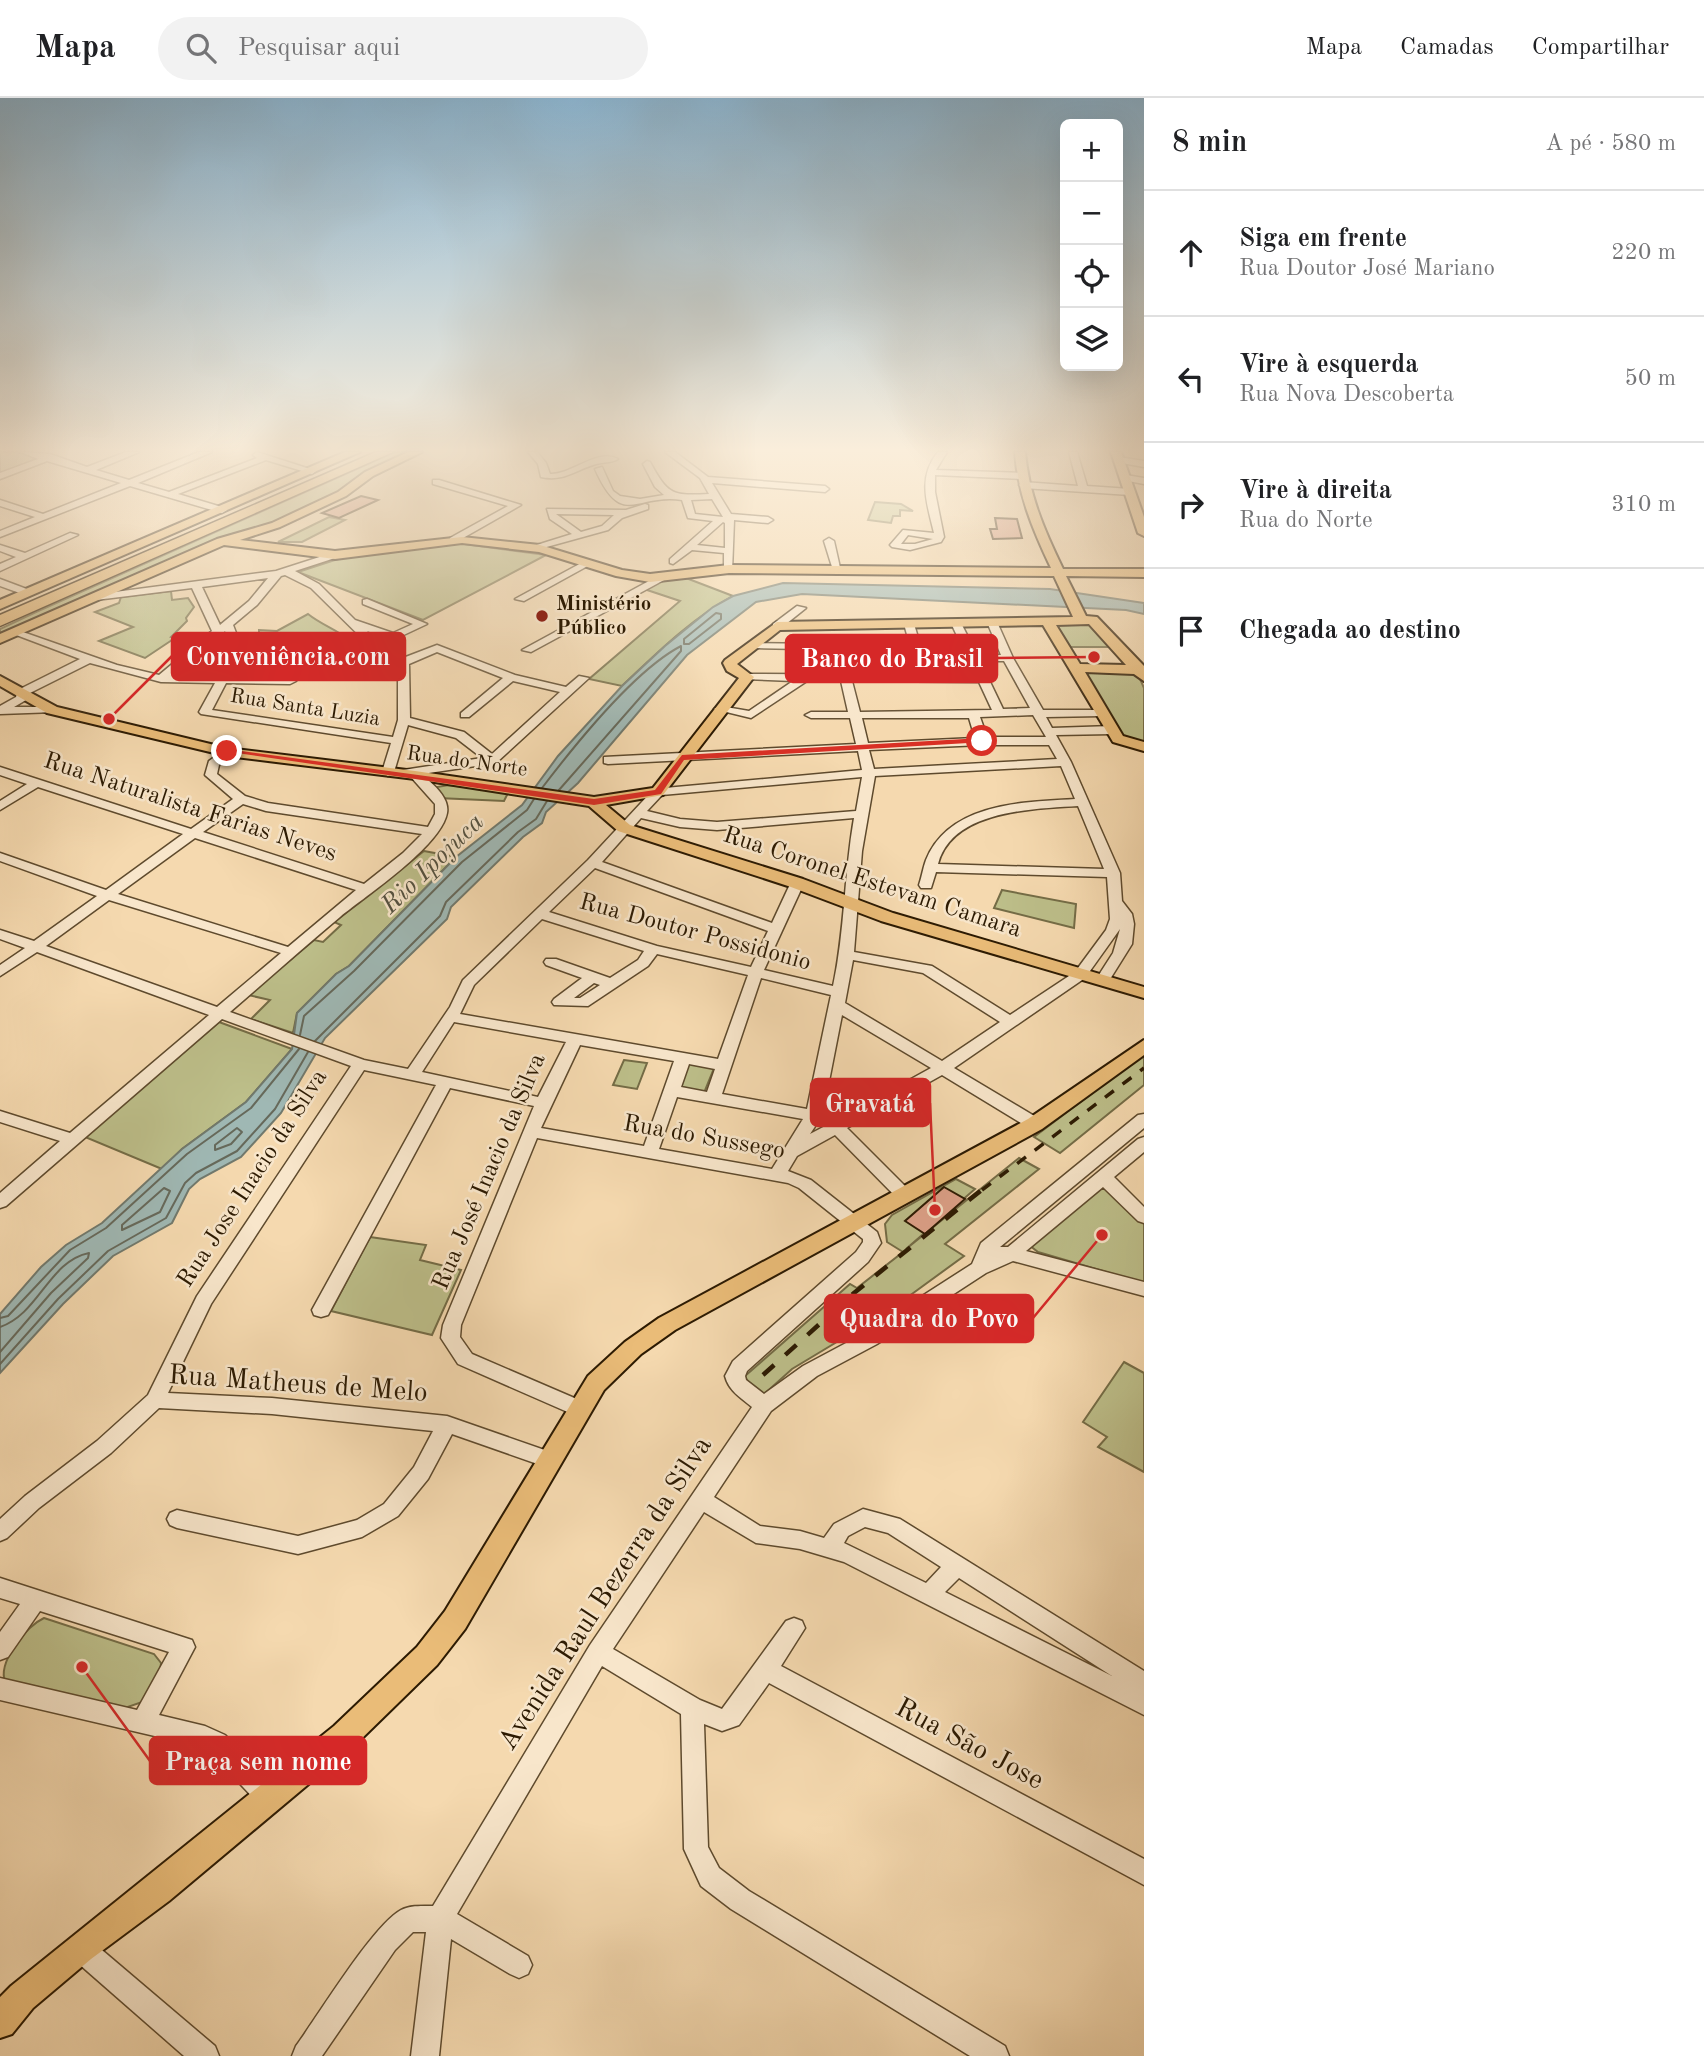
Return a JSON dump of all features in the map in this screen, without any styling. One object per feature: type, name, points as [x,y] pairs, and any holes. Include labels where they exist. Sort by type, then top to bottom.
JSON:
[{"type":"highway","points":[[0,614],[163,543]]},
{"type":"highway","points":[[0,621],[178,543]]},
{"type":"main road","points":[[0,605],[144,543]]},
{"type":"main road","points":[[0,639],[216,543]]},
{"type":"main road","points":[[240,543],[335,555],[426,543]]},
{"type":"main road","points":[[486,543],[532,548],[631,576],[660,578],[729,569],[1058,570],[1144,573]]},
{"type":"main road","points":[[1045,543],[1080,618]]},
{"type":"main road","points":[[658,792],[747,677],[732,668],[730,663],[777,626],[1048,622],[1080,618],[1095,621],[1143,672]]},
{"type":"main road","points":[[1048,622],[1112,730],[1123,743],[1144,747]]},
{"type":"main road","points":[[1076,668],[1143,672]]},
{"type":"main road","name":"Rua do Norte","points":[[0,680],[52,710],[227,751],[594,802],[658,792]]},
{"type":"main road","name":"Rua Coronel Estevam Camara","points":[[594,802],[624,828],[797,883],[850,905],[1144,993]]},
{"type":"main road","points":[[0,2022],[22,1997],[80,1948],[158,1890],[270,1798],[395,1688],[446,1634],[596,1383],[633,1348],[667,1325],[1035,1125],[1144,1046]]},
{"type":"street","points":[[0,568],[55,543]]},
{"type":"street","points":[[532,548],[549,543]]},
{"type":"street","points":[[673,561],[697,543]]},
{"type":"street","points":[[729,543],[729,569]]},
{"type":"street","points":[[830,543],[838,570]]},
{"type":"street","points":[[693,547],[730,551]]},
{"type":"street","points":[[0,548],[26,557]]},
{"type":"street","points":[[96,597],[282,573],[335,555]]},
{"type":"street","points":[[520,600],[588,563]]},
{"type":"street","points":[[282,573],[315,586],[385,655],[403,662],[437,648],[511,677],[568,691]]},
{"type":"street","points":[[161,679],[259,598],[282,573]]},
{"type":"street","points":[[527,650],[660,578]]},
{"type":"street","points":[[0,582],[28,593]]},
{"type":"street","points":[[196,585],[223,628],[249,681]]},
{"type":"street","points":[[347,620],[393,637],[422,624],[367,602]]},
{"type":"street","points":[[777,626],[801,608]]},
{"type":"street","points":[[791,1152],[943,1068],[1080,975],[1112,930],[1118,904],[1114,873],[1065,762],[1008,658],[992,622]]},
{"type":"street","points":[[956,623],[999,712]]},
{"type":"street","points":[[909,624],[925,679]]},
{"type":"street","points":[[16,633],[89,659],[161,679],[290,681]]},
{"type":"street","points":[[754,645],[916,648]]},
{"type":"street","points":[[973,658],[1008,658]]},
{"type":"street","points":[[0,711],[22,698],[22,692],[89,659]]},
{"type":"street","points":[[402,774],[398,741],[404,720],[403,662]]},
{"type":"street","points":[[466,715],[511,677]]},
{"type":"street","points":[[747,677],[982,679]]},
{"type":"street","points":[[402,774],[492,760],[583,678]]},
{"type":"street","points":[[720,709],[753,714],[803,678]]},
{"type":"street","points":[[777,1175],[814,1115],[847,955],[855,851],[869,773],[846,678]]},
{"type":"street","name":"Rua Santa Luzia","points":[[222,681],[205,712],[398,741]]},
{"type":"street","points":[[0,711],[52,710]]},
{"type":"street","points":[[811,715],[1101,713]]},
{"type":"street","points":[[974,715],[982,741]]},
{"type":"street","points":[[404,720],[460,735],[492,760]]},
{"type":"street","points":[[608,760],[982,741],[1112,730]]},
{"type":"street","points":[[227,751],[213,764],[211,775],[241,799],[302,814],[432,832]]},
{"type":"street","points":[[412,1075],[468,984],[593,863],[658,792],[869,773],[1065,762]]},
{"type":"street","name":"Rua Naturalista Farias Neves","points":[[0,771],[366,889]]},
{"type":"street","points":[[0,1202],[70,1139],[408,856],[432,832],[441,814],[441,804],[433,792],[402,774]]},
{"type":"street","points":[[0,806],[37,783]]},
{"type":"street","points":[[0,972],[241,799]]},
{"type":"street","points":[[926,885],[937,846],[962,826],[983,814],[1001,809],[1083,802]]},
{"type":"street","points":[[638,813],[680,823],[717,826],[862,814]]},
{"type":"street","points":[[0,857],[107,895],[292,952]]},
{"type":"street","points":[[593,863],[777,930]]},
{"type":"street","points":[[929,868],[1114,873]]},
{"type":"street","points":[[713,1098],[755,975],[797,883]]},
{"type":"street","points":[[1102,981],[1128,937],[1128,920],[1118,904]]},
{"type":"street","name":"Rua Doutor Possidonio","points":[[540,914],[653,949],[838,999],[1035,1125]]},
{"type":"street","points":[[0,934],[360,1064],[543,1103]]},
{"type":"street","points":[[592,978],[559,1002],[583,1003],[643,963],[653,949]]},
{"type":"street","points":[[847,955],[927,969],[1010,1022]]},
{"type":"street","points":[[551,962],[612,984]]},
{"type":"street","points":[[450,1017],[723,1065]]},
{"type":"street","name":"Rua José Inacio da Silva","points":[[575,1039],[543,1103],[452,1325],[450,1338],[465,1359],[579,1409]]},
{"type":"street","points":[[650,1152],[683,1058]]},
{"type":"street","name":"Rua Jose Inacio da Silva","points":[[155,1400],[202,1301],[360,1064]]},
{"type":"street","points":[[321,1310],[445,1083]]},
{"type":"street","name":"Rua do Sussego","points":[[672,1091],[814,1115],[840,1123]]},
{"type":"street","points":[[0,1116],[70,1139]]},
{"type":"street","name":"Avenida Raul Bezerra da Silva","points":[[425,2056],[440,1918],[598,1652],[764,1405],[810,1371],[870,1339],[984,1258],[1043,1202],[1144,1119]]},
{"type":"street","points":[[840,1123],[905,1196]]},
{"type":"street","name":"Rua do Sussego","points":[[532,1132],[777,1175],[806,1184],[855,1222]]},
{"type":"street","name":"Avenida Raul Bezerra da Silva","points":[[984,1258],[1011,1254],[1144,1143]]},
{"type":"street","points":[[1107,1149],[1124,1160]]},
{"type":"street","points":[[1103,1177],[1144,1217]]},
{"type":"street","points":[[1043,1202],[1061,1212]]},
{"type":"street","points":[[764,1405],[737,1384],[735,1376],[740,1366],[862,1257],[872,1244],[871,1236],[855,1222]]},
{"type":"street","points":[[1011,1254],[1144,1289]]},
{"type":"street","name":"Rua Matheus de Melo","points":[[0,1532],[155,1400],[272,1406],[447,1424],[549,1460]]},
{"type":"street","points":[[177,1519],[298,1545],[362,1528],[391,1510],[421,1473],[447,1424]]},
{"type":"street","points":[[701,1499],[756,1534],[830,1547],[1144,1703]]},
{"type":"street","points":[[830,1547],[841,1530],[863,1518],[893,1525],[1144,1684]]},
{"type":"street","points":[[929,1595],[957,1565]]},
{"type":"street","points":[[0,1588],[184,1647],[144,1721]]},
{"type":"street","points":[[0,1650],[36,1599]]},
{"type":"street","points":[[598,1652],[715,1719],[731,1717],[794,1628]]},
{"type":"street","name":"Rua São Jose","points":[[766,1670],[1144,1873]]},
{"type":"street","points":[[0,1689],[205,1737],[217,1743],[270,1798]]},
{"type":"street","points":[[692,1708],[696,1849],[699,1860],[710,1877],[725,1891],[995,2056]]},
{"type":"street","points":[[306,2056],[396,1929],[408,1920],[440,1918],[519,1965]]},
{"type":"street","points":[[80,1948],[205,2056]]},
{"type":"green space","points":[[190,543],[224,543],[0,636],[0,629]]},
{"type":"green space","points":[[454,543],[546,555],[423,620],[298,572],[341,558]]},
{"type":"green space","points":[[686,578],[733,596],[689,626],[622,686],[589,679],[680,601],[644,589],[663,579]]},
{"type":"green space","points":[[171,591],[172,600],[188,598],[194,607],[186,618],[187,621],[171,637],[175,638],[145,658],[99,641],[133,627],[95,612],[119,603],[121,597]]},
{"type":"green space","points":[[308,614],[350,641],[334,646],[344,659],[349,675],[319,678],[297,669],[248,671],[245,664],[289,662],[287,656],[273,654],[263,636],[259,636],[259,630],[277,631]]},
{"type":"green space","points":[[1092,622],[1114,647],[1068,647],[1054,623]]},
{"type":"green space","points":[[1083,671],[1137,672],[1144,688],[1144,744],[1125,739]]},
{"type":"green space","points":[[449,785],[508,793],[504,801],[438,798],[437,787]]},
{"type":"green space","points":[[424,851],[456,857],[349,966],[336,974],[297,1013],[293,1033],[251,1019],[270,1000],[248,995],[314,940],[323,942],[341,925],[334,922]]},
{"type":"green space","points":[[1002,890],[1076,904],[1074,928],[994,908]]},
{"type":"green space","points":[[219,1022],[292,1049],[246,1102],[182,1149],[162,1169],[85,1137]]},
{"type":"green space","points":[[1144,1054],[1144,1085],[1060,1153],[1034,1137]]},
{"type":"green space","points":[[624,1060],[647,1063],[637,1089],[613,1085]]},
{"type":"green space","points":[[685,1062],[715,1066],[704,1093],[676,1088]]},
{"type":"green space","points":[[1019,1158],[1039,1169],[945,1244],[964,1256],[890,1310],[792,1369],[762,1396],[752,1391],[745,1376],[850,1284],[857,1288],[903,1252],[887,1242],[885,1224],[892,1215],[956,1179],[975,1189],[906,1249]]},
{"type":"green space","points":[[1101,1185],[1144,1223],[1144,1283],[1038,1252],[1029,1245]]},
{"type":"green space","points":[[370,1237],[426,1245],[420,1260],[461,1270],[432,1335],[331,1311]]},
{"type":"green space","points":[[1124,1362],[1144,1373],[1144,1472],[1098,1447],[1107,1437],[1083,1422]]},
{"type":"green space","points":[[44,1618],[154,1654],[161,1663],[159,1681],[148,1700],[122,1709],[9,1683],[4,1678],[4,1670],[11,1652],[23,1635]]},
{"type":"water","name":"Rio Ipojuca","points":[[783,583],[1050,589],[1144,603],[1144,614],[1126,610],[802,594],[756,602],[687,655],[578,783],[546,812],[542,823],[523,837],[451,907],[447,919],[325,1038],[281,1113],[241,1157],[200,1179],[189,1189],[172,1223],[113,1256],[63,1304],[0,1373],[0,1314],[41,1267],[66,1245],[102,1223],[182,1149],[246,1102],[292,1049],[297,1013],[336,974],[349,966],[456,857],[522,805],[558,756],[622,686],[665,646],[713,607],[733,596]]},
{"type":"building","points":[[944,1187],[965,1199],[925,1234],[905,1221]]},
{"type":"railway","points":[[982,1190],[1144,1068]]},
{"type":"railway","points":[[763,1375],[854,1293],[984,1188]]},
{"type":"place","name":"Ministério Público","points":[[542,616]]},
{"type":"place","name":"Banco do Brasil","points":[[1094,657]]},
{"type":"place","name":"Conveniência.com","points":[[109,719]]},
{"type":"place","name":"Gravatá","points":[[935,1210]]},
{"type":"place","name":"Quadra do Povo","points":[[1102,1235]]},
{"type":"place","name":"Praça sem nome","points":[[82,1667]]},
{"type":"route","points":[[227,751],[284,761],[415,775],[594,802],[658,792],[682,758],[982,741]]}]
